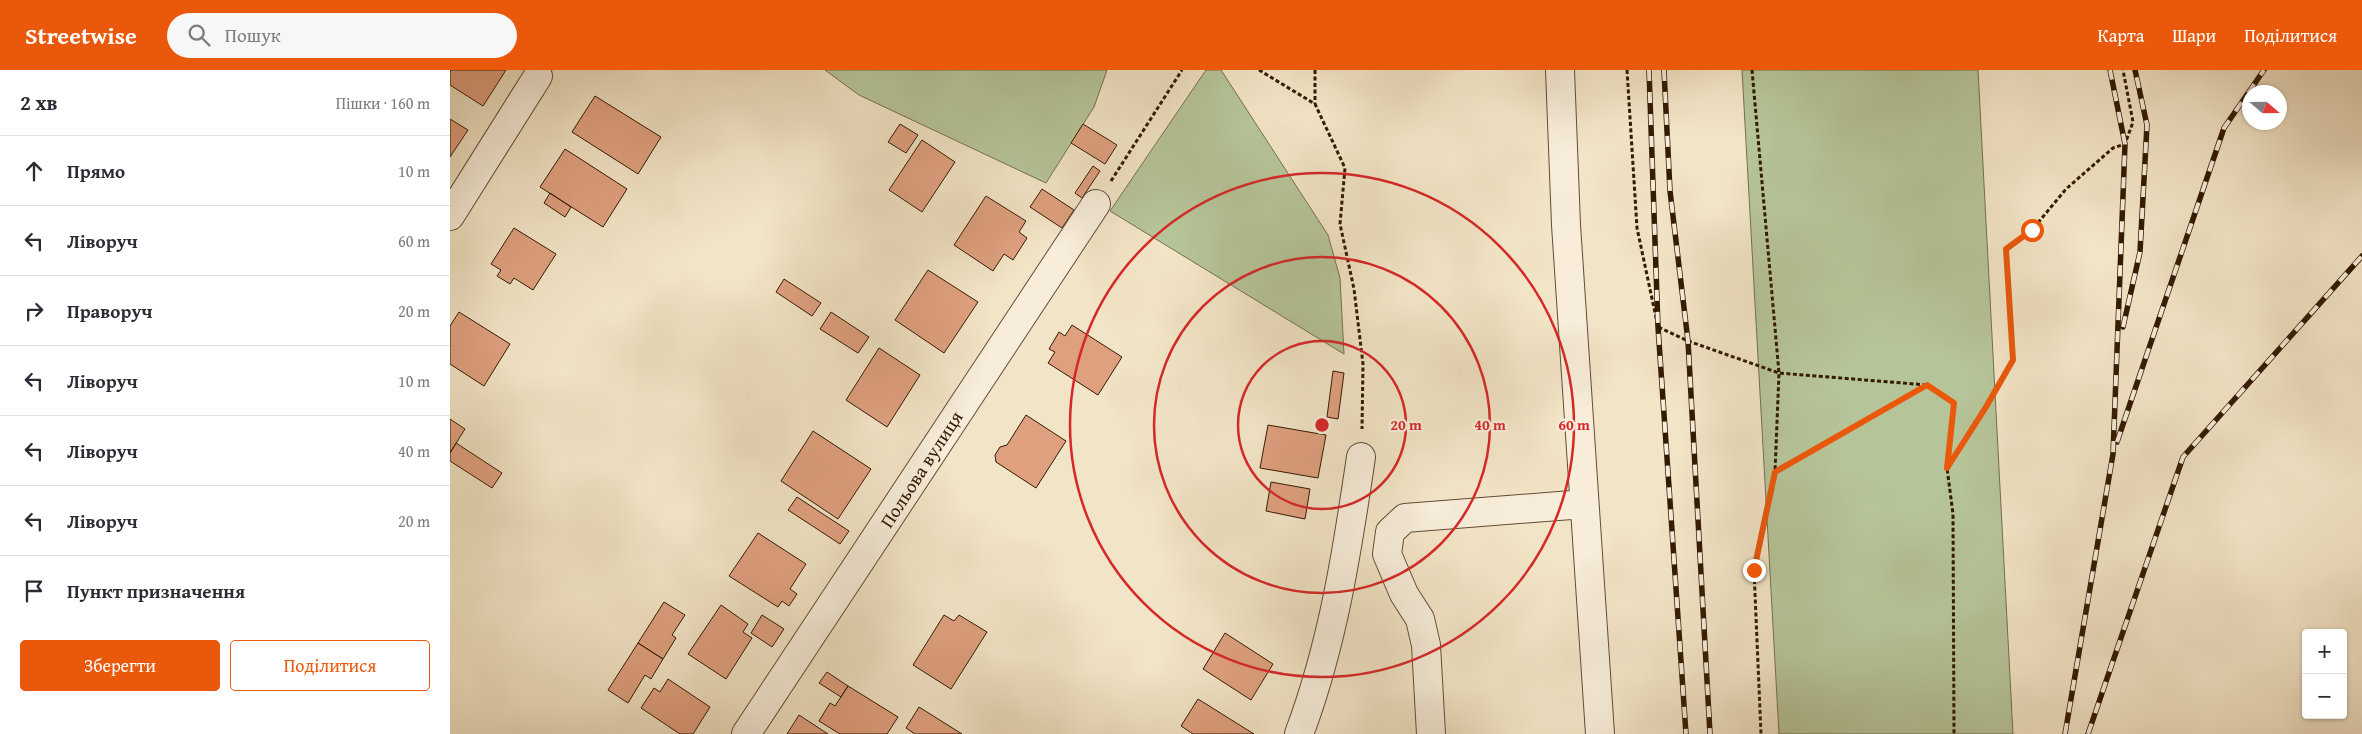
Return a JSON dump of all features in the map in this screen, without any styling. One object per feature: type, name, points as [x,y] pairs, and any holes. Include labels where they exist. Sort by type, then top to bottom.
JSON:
[{"type":"street","points":[[1560,70],[1566,225],[1600,734]]},
{"type":"street","points":[[450,216],[538,76]]},
{"type":"street","name":"Польова вулиця","points":[[746,734],[1096,204]]},
{"type":"street","points":[[1299,734],[1317,687],[1343,576],[1361,457]]},
{"type":"street","points":[[1431,734],[1426,645],[1420,619],[1404,594],[1386,554],[1390,532],[1405,518],[1584,504]]},
{"type":"path","points":[[1096,204],[1182,70]]},
{"type":"path","points":[[1259,70],[1315,104]]},
{"type":"path","points":[[1315,70],[1315,104],[1345,168],[1340,224],[1354,288],[1363,364],[1361,457]]},
{"type":"path","points":[[1627,70],[1637,228],[1658,327],[1698,344],[1779,373],[1927,385],[1954,403],[1947,468],[1952,514],[1954,734]]},
{"type":"path","points":[[1752,70],[1779,373],[1775,472],[1754,570],[1761,734]]},
{"type":"path","points":[[1947,468],[2013,360],[2006,249],[2032,230],[2072,183],[2113,148],[2125,144],[2133,122],[2123,70]]},
{"type":"path","points":[[1775,472],[1927,385]]},
{"type":"green space","points":[[825,70],[1107,70],[1094,107],[1046,183],[859,95]]},
{"type":"green space","points":[[1206,70],[1221,70],[1328,235],[1340,278],[1344,354],[1110,211]]},
{"type":"green space","points":[[1742,70],[1978,70],[2013,734],[1779,734]]},
{"type":"building","points":[[450,70],[506,70],[483,106],[450,85]]},
{"type":"building","points":[[595,96],[661,137],[638,174],[572,132]]},
{"type":"building","points":[[450,119],[468,130],[450,157]]},
{"type":"building","points":[[900,124],[918,135],[906,153],[888,142]]},
{"type":"building","points":[[1083,124],[1117,145],[1105,164],[1071,143]]},
{"type":"building","points":[[922,140],[955,162],[922,212],[889,190]]},
{"type":"building","points":[[565,149],[627,189],[603,227],[540,187]]},
{"type":"building","points":[[1093,166],[1100,171],[1082,198],[1075,193]]},
{"type":"building","points":[[1042,189],[1074,210],[1062,228],[1030,207]]},
{"type":"building","points":[[550,193],[571,207],[565,217],[544,203]]},
{"type":"building","points":[[986,196],[1026,221],[1019,232],[1027,238],[1013,260],[1004,254],[993,271],[954,245]]},
{"type":"building","points":[[514,228],[556,254],[533,290],[514,278],[510,284],[497,276],[501,270],[491,264]]},
{"type":"building","points":[[928,270],[978,302],[944,353],[895,320]]},
{"type":"building","points":[[784,279],[821,303],[812,316],[776,292]]},
{"type":"building","points":[[459,312],[510,344],[484,386],[450,364],[450,326]]},
{"type":"building","points":[[831,312],[869,337],[858,353],[820,329]]},
{"type":"building","points":[[1072,325],[1122,357],[1098,395],[1048,363],[1055,352],[1049,349],[1059,332],[1065,336]]},
{"type":"building","points":[[879,348],[920,375],[887,427],[846,400]]},
{"type":"building","points":[[1333,371],[1344,373],[1338,419],[1327,417]]},
{"type":"building","points":[[1026,415],[1066,441],[1036,488],[996,462],[995,455],[1000,447],[1007,445]]},
{"type":"building","points":[[450,419],[465,429],[450,453]]},
{"type":"building","points":[[1268,425],[1326,435],[1318,478],[1260,468]]},
{"type":"building","points":[[813,431],[871,469],[838,519],[781,481]]},
{"type":"building","points":[[456,443],[502,473],[492,488],[450,461],[450,453]]},
{"type":"building","points":[[1271,482],[1310,489],[1305,519],[1266,511]]},
{"type":"building","points":[[797,497],[849,531],[840,544],[788,510]]},
{"type":"building","points":[[758,533],[806,564],[790,589],[797,594],[789,606],[782,601],[778,607],[729,576]]},
{"type":"building","points":[[664,602],[685,615],[672,635],[676,638],[663,659],[638,643]]},
{"type":"building","points":[[721,605],[748,624],[743,632],[752,638],[726,679],[688,654]]},
{"type":"building","points":[[762,615],[784,629],[772,647],[751,633]]},
{"type":"building","points":[[944,615],[954,621],[959,615],[987,632],[951,689],[913,665]]},
{"type":"building","points":[[1225,633],[1273,664],[1251,700],[1203,669]]},
{"type":"building","points":[[638,643],[663,659],[651,679],[645,675],[628,703],[608,690]]},
{"type":"building","points":[[827,672],[848,686],[841,697],[819,683]]},
{"type":"building","points":[[668,679],[710,707],[693,734],[680,734],[641,708],[654,688],[660,692]]},
{"type":"building","points":[[848,686],[898,717],[887,734],[840,734],[819,721],[830,703],[835,706]]},
{"type":"building","points":[[1198,699],[1254,734],[1193,734],[1181,726]]},
{"type":"building","points":[[919,707],[962,734],[915,734],[906,728]]},
{"type":"building","points":[[799,715],[828,734],[787,734]]},
{"type":"railway","points":[[1649,70],[1658,327],[1686,734]]},
{"type":"railway","points":[[1664,70],[1670,191],[1688,341],[1710,734]]},
{"type":"railway","points":[[2065,734],[2113,454],[2125,144],[2110,70]]},
{"type":"railway","points":[[2123,327],[2140,252],[2147,125],[2135,70]]},
{"type":"railway","points":[[2117,442],[2224,128],[2264,70]]},
{"type":"railway","points":[[2088,734],[2183,457],[2362,256]]},
{"type":"route","points":[[1754,570],[1775,472],[1927,385],[1954,403],[1947,468],[2013,360],[2006,249],[2032,230]]}]
